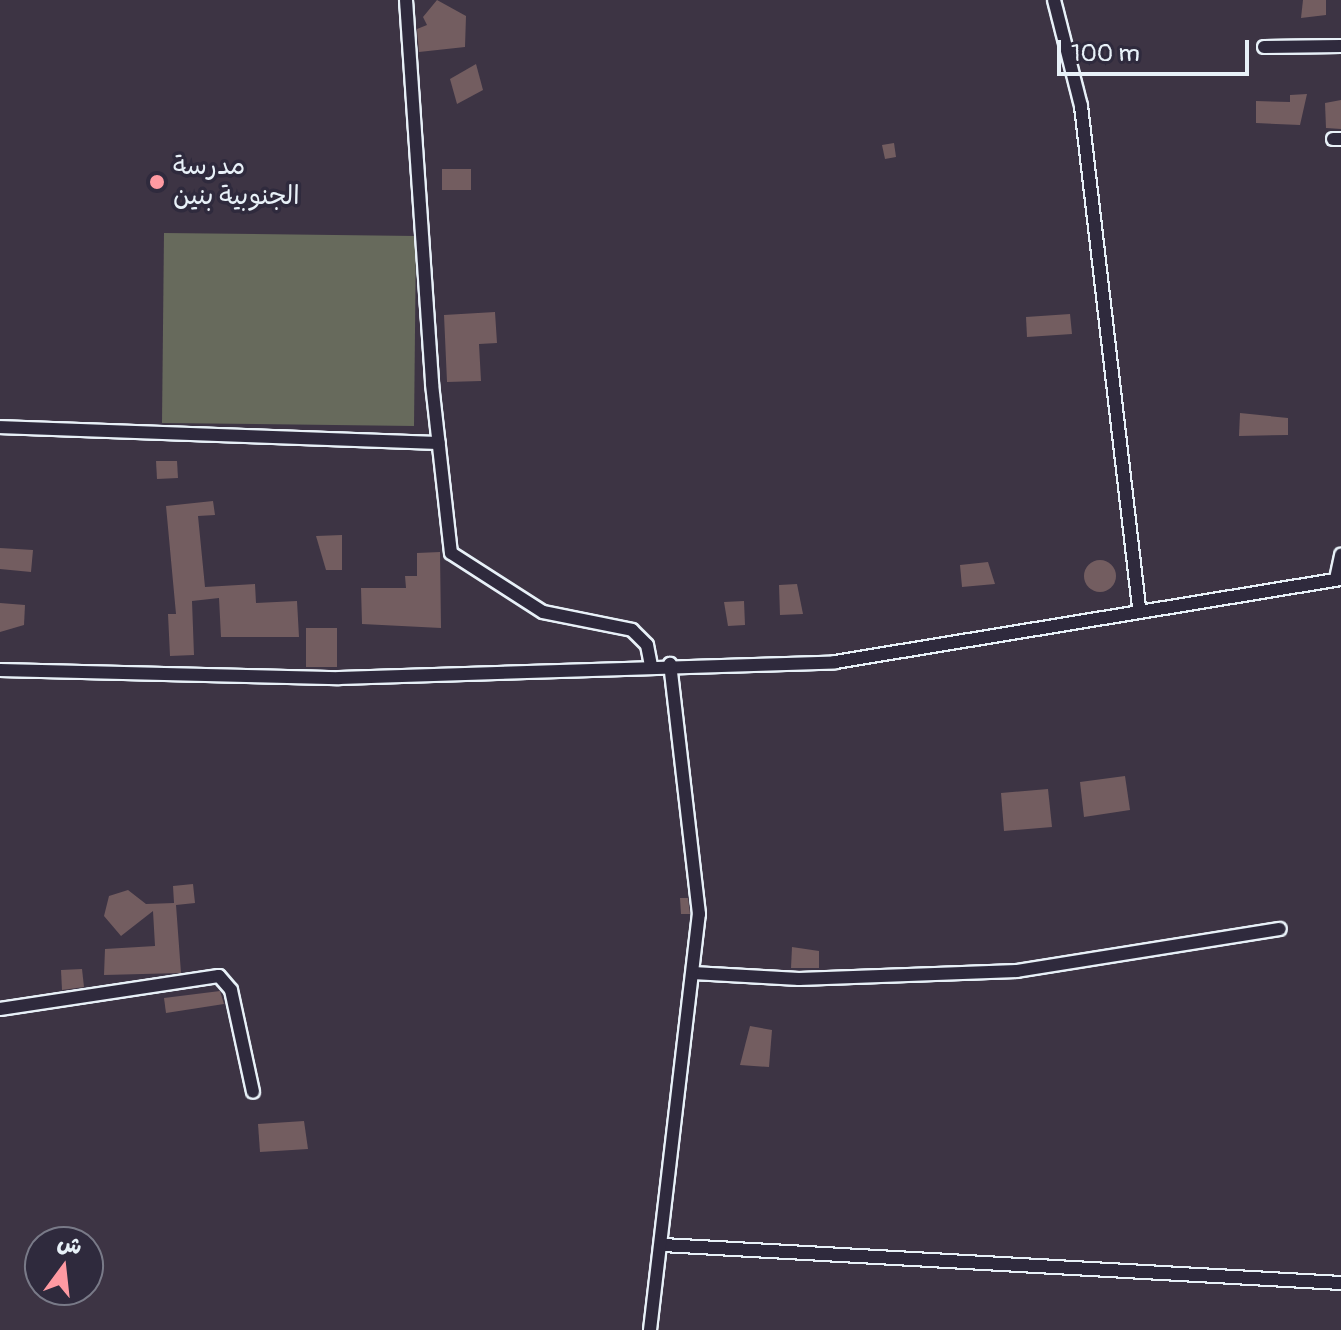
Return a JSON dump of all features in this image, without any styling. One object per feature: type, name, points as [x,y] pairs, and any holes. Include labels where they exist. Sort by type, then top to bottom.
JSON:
[{"type":"street","points":[[406,0],[448,539],[459,564],[543,612],[632,630],[647,645],[651,666]]},
{"type":"street","points":[[1054,0],[1081,106],[1139,607]]},
{"type":"street","points":[[1264,47],[1341,46]]},
{"type":"street","points":[[0,427],[439,443]]},
{"type":"street","points":[[0,670],[339,678],[670,664],[835,662],[1139,607],[1338,579],[1341,555]]},
{"type":"street","points":[[650,1330],[663,1245],[699,893],[670,664]]},
{"type":"street","points":[[693,973],[799,979],[1017,971],[1280,929]]},
{"type":"street","points":[[0,1009],[219,976],[231,990],[253,1092]]},
{"type":"street","points":[[663,1245],[1341,1283]]},
{"type":"green space","points":[[164,233],[416,236],[414,426],[162,423]]},
{"type":"building","points":[[437,0],[466,16],[465,47],[419,52],[417,29],[427,25],[423,17]]},
{"type":"building","points":[[1303,0],[1326,0],[1326,15],[1301,18]]},
{"type":"building","points":[[476,64],[483,90],[457,104],[450,79]]},
{"type":"building","points":[[1307,94],[1300,125],[1256,123],[1256,101],[1290,102],[1290,95]]},
{"type":"building","points":[[1341,100],[1341,129],[1326,128],[1325,103]]},
{"type":"building","points":[[894,143],[896,157],[885,159],[882,145]]},
{"type":"building","points":[[442,169],[471,169],[471,190],[442,190]]},
{"type":"building","points":[[495,312],[497,343],[479,344],[481,381],[447,382],[444,315]]},
{"type":"building","points":[[1070,314],[1072,334],[1027,337],[1026,317]]},
{"type":"building","points":[[1240,413],[1288,418],[1288,435],[1239,436]]},
{"type":"building","points":[[156,461],[177,461],[178,478],[157,479]]},
{"type":"building","points":[[213,501],[215,515],[198,516],[205,587],[255,584],[256,603],[297,601],[299,637],[221,637],[219,598],[192,601],[194,655],[170,656],[168,614],[176,614],[166,506]]},
{"type":"building","points":[[342,535],[342,570],[326,570],[316,536]]},
{"type":"building","points":[[0,548],[33,550],[31,572],[0,569]]},
{"type":"building","points":[[440,552],[441,628],[362,624],[361,588],[406,588],[405,576],[417,576],[417,553]]},
{"type":"building","points":[[1100,560],[1111,565],[1116,576],[1111,587],[1100,592],[1089,587],[1084,576],[1089,565]]},
{"type":"building","points":[[988,562],[995,584],[962,587],[960,565]]},
{"type":"building","points":[[797,584],[803,614],[780,615],[779,585]]},
{"type":"building","points":[[744,601],[745,625],[728,626],[724,602]]},
{"type":"building","points":[[0,603],[25,605],[24,625],[0,632]]},
{"type":"building","points":[[306,628],[337,628],[337,667],[306,667]]},
{"type":"building","points":[[1125,776],[1130,810],[1084,817],[1080,782]]},
{"type":"building","points":[[1048,789],[1052,827],[1004,831],[1001,793]]},
{"type":"building","points":[[193,884],[195,903],[176,905],[181,973],[104,975],[105,949],[155,946],[153,911],[121,936],[104,916],[109,896],[128,890],[146,904],[174,903],[173,886]]},
{"type":"building","points":[[680,898],[688,898],[690,914],[681,914]]},
{"type":"building","points":[[792,947],[819,951],[819,968],[791,968]]},
{"type":"building","points":[[82,969],[84,987],[62,990],[61,970]]},
{"type":"building","points":[[220,991],[224,1004],[166,1013],[164,998]]},
{"type":"building","points":[[750,1026],[772,1030],[769,1067],[740,1065]]},
{"type":"building","points":[[304,1121],[308,1149],[260,1152],[258,1124]]},
{"type":"place","name":"مدرسة الجنوبية بنين","points":[[157,182]]}]
